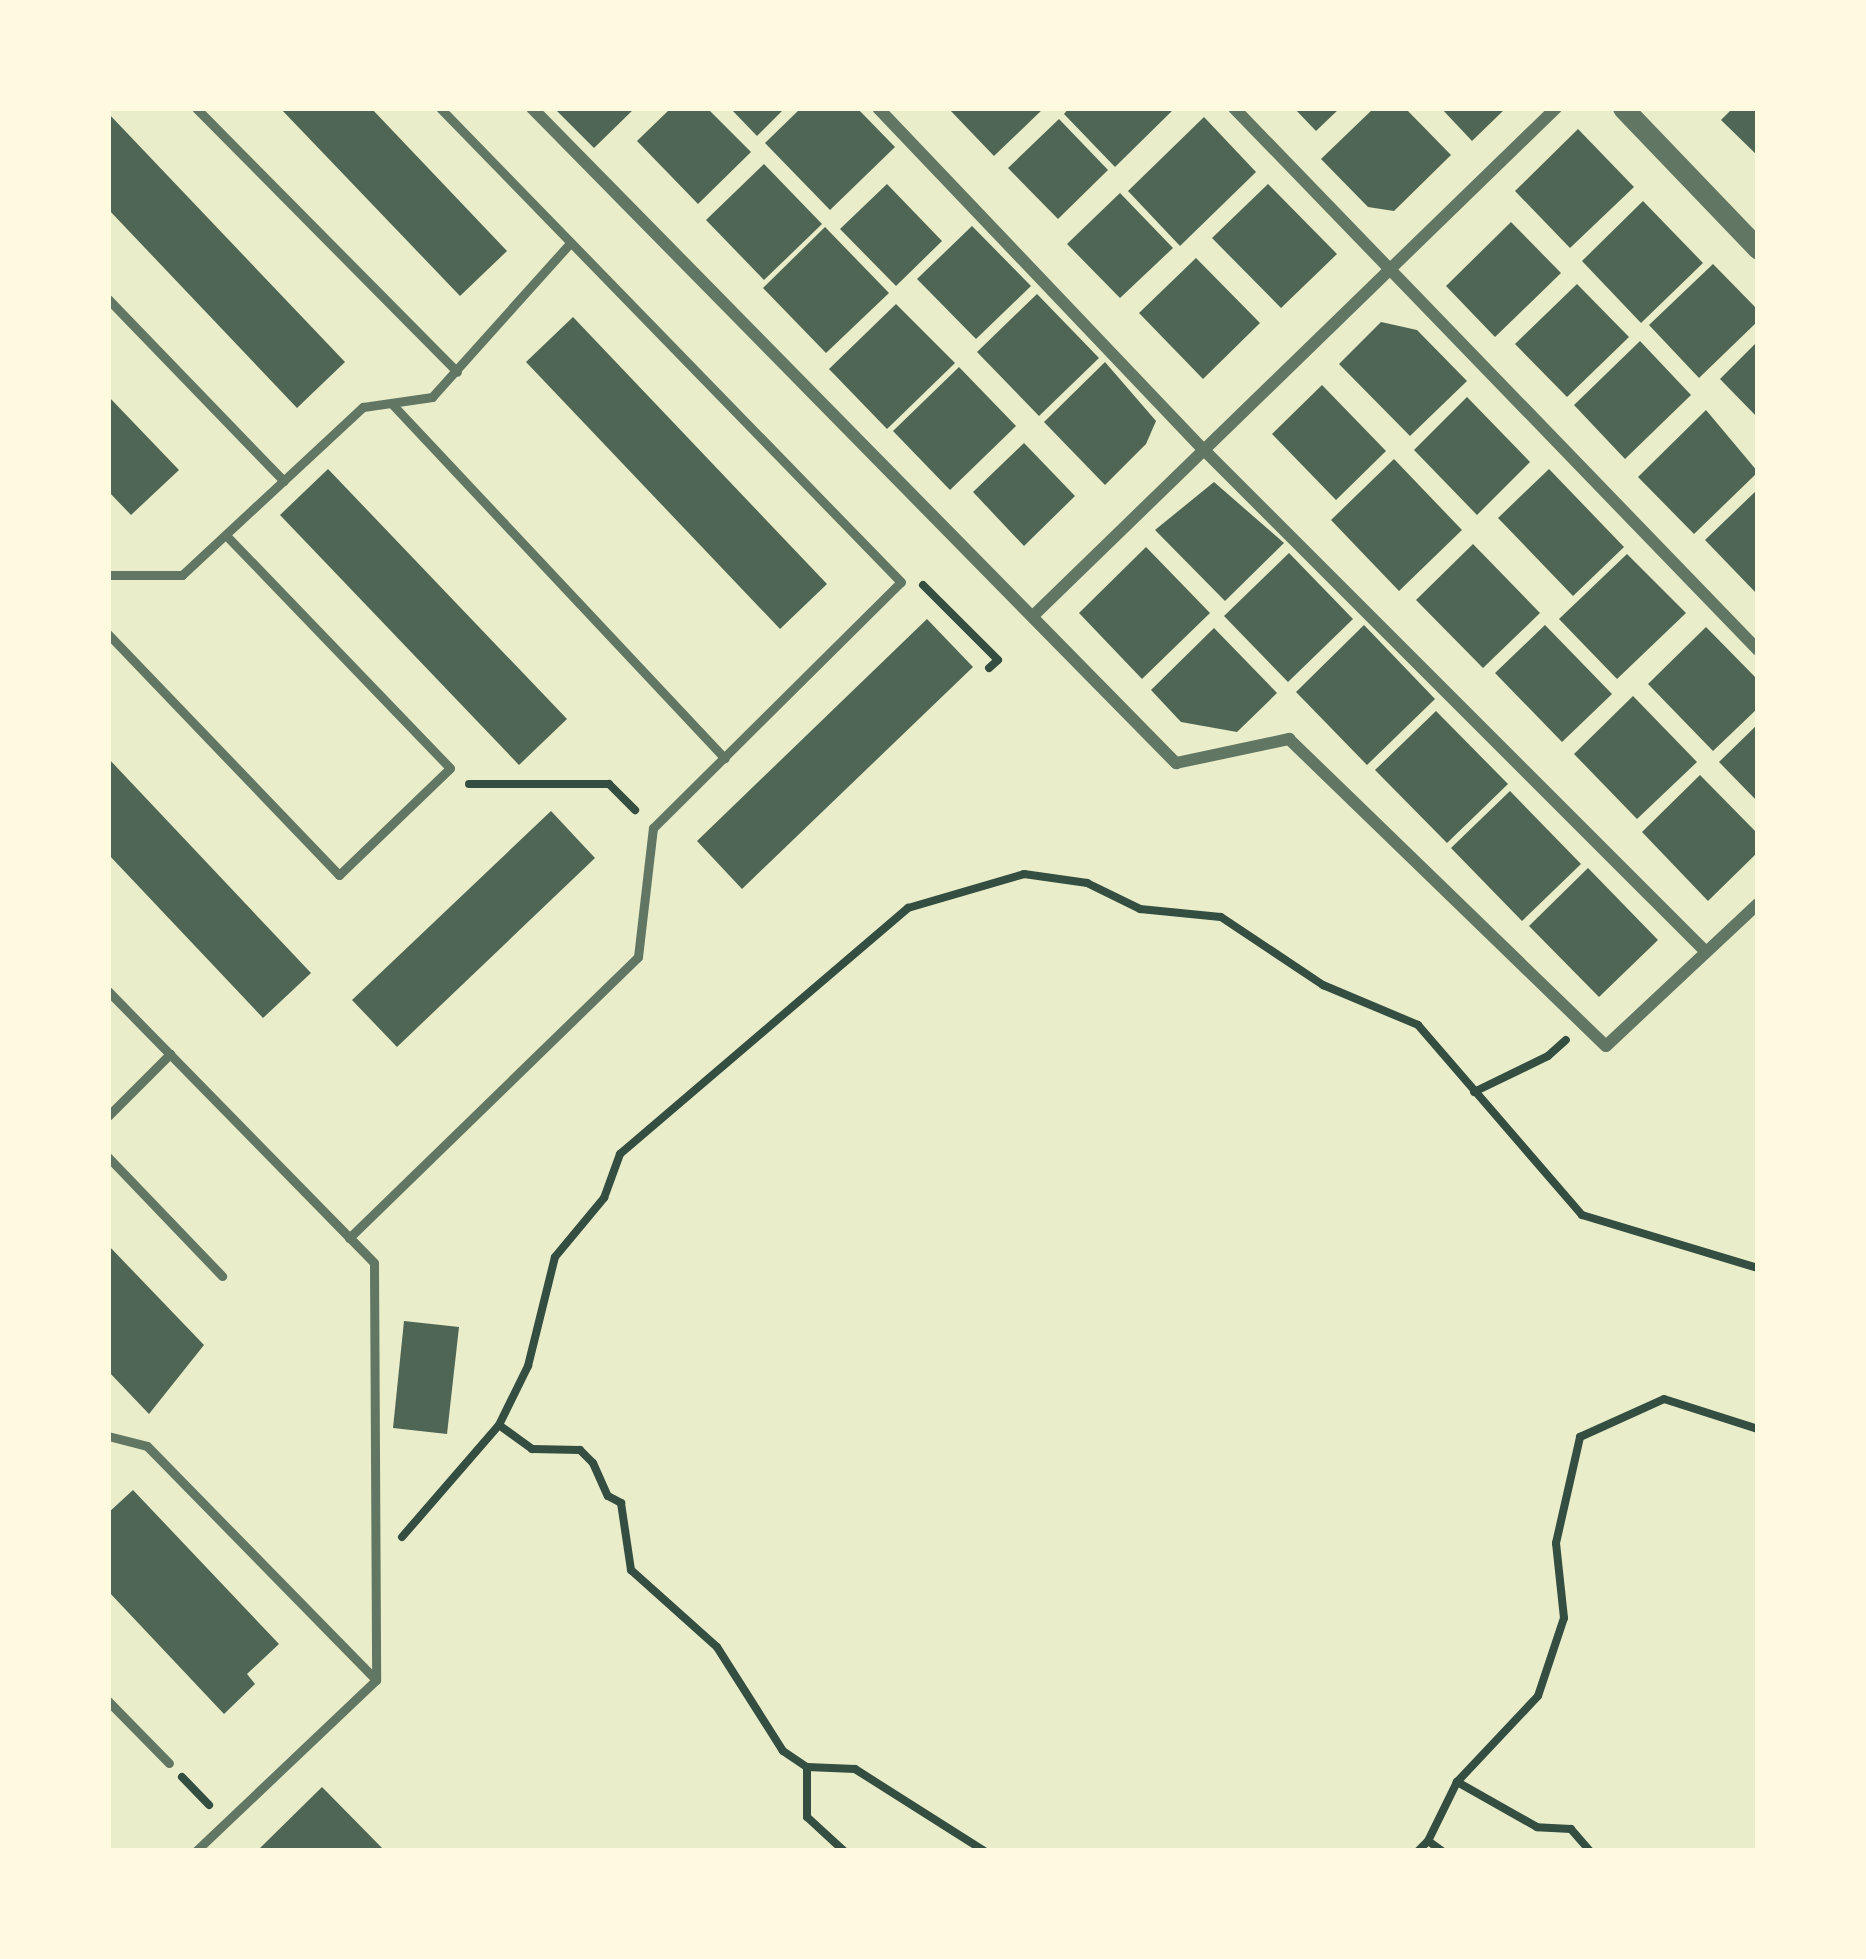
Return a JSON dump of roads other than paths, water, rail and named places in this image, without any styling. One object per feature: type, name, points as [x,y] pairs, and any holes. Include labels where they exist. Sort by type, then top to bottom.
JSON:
[{"type":"street","points":[[532,108],[1035,614],[1176,764],[1289,739],[1606,1046],[1758,904]]},
{"type":"street","points":[[878,108],[1204,450],[1706,952]]},
{"type":"street","points":[[1234,108],[1758,650]]},
{"type":"street","points":[[1035,614],[1556,108]]},
{"type":"street","points":[[1623,108],[1758,249]]},
{"type":"lane","points":[[196,108],[457,372]]},
{"type":"lane","points":[[349,1238],[638,956],[653,828],[901,582],[440,108]]},
{"type":"lane","points":[[108,575],[182,575],[363,407],[432,397],[570,242]]},
{"type":"lane","points":[[108,299],[284,481]]},
{"type":"lane","points":[[392,403],[725,758]]},
{"type":"lane","points":[[108,634],[339,875],[451,768],[226,535]]},
{"type":"lane","points":[[108,991],[374,1264],[376,1680],[196,1851]]},
{"type":"lane","points":[[108,1116],[170,1054]]},
{"type":"lane","points":[[108,1157],[222,1276]]},
{"type":"lane","points":[[108,1436],[147,1446],[376,1680]]},
{"type":"lane","points":[[108,1701],[169,1762]]}]
